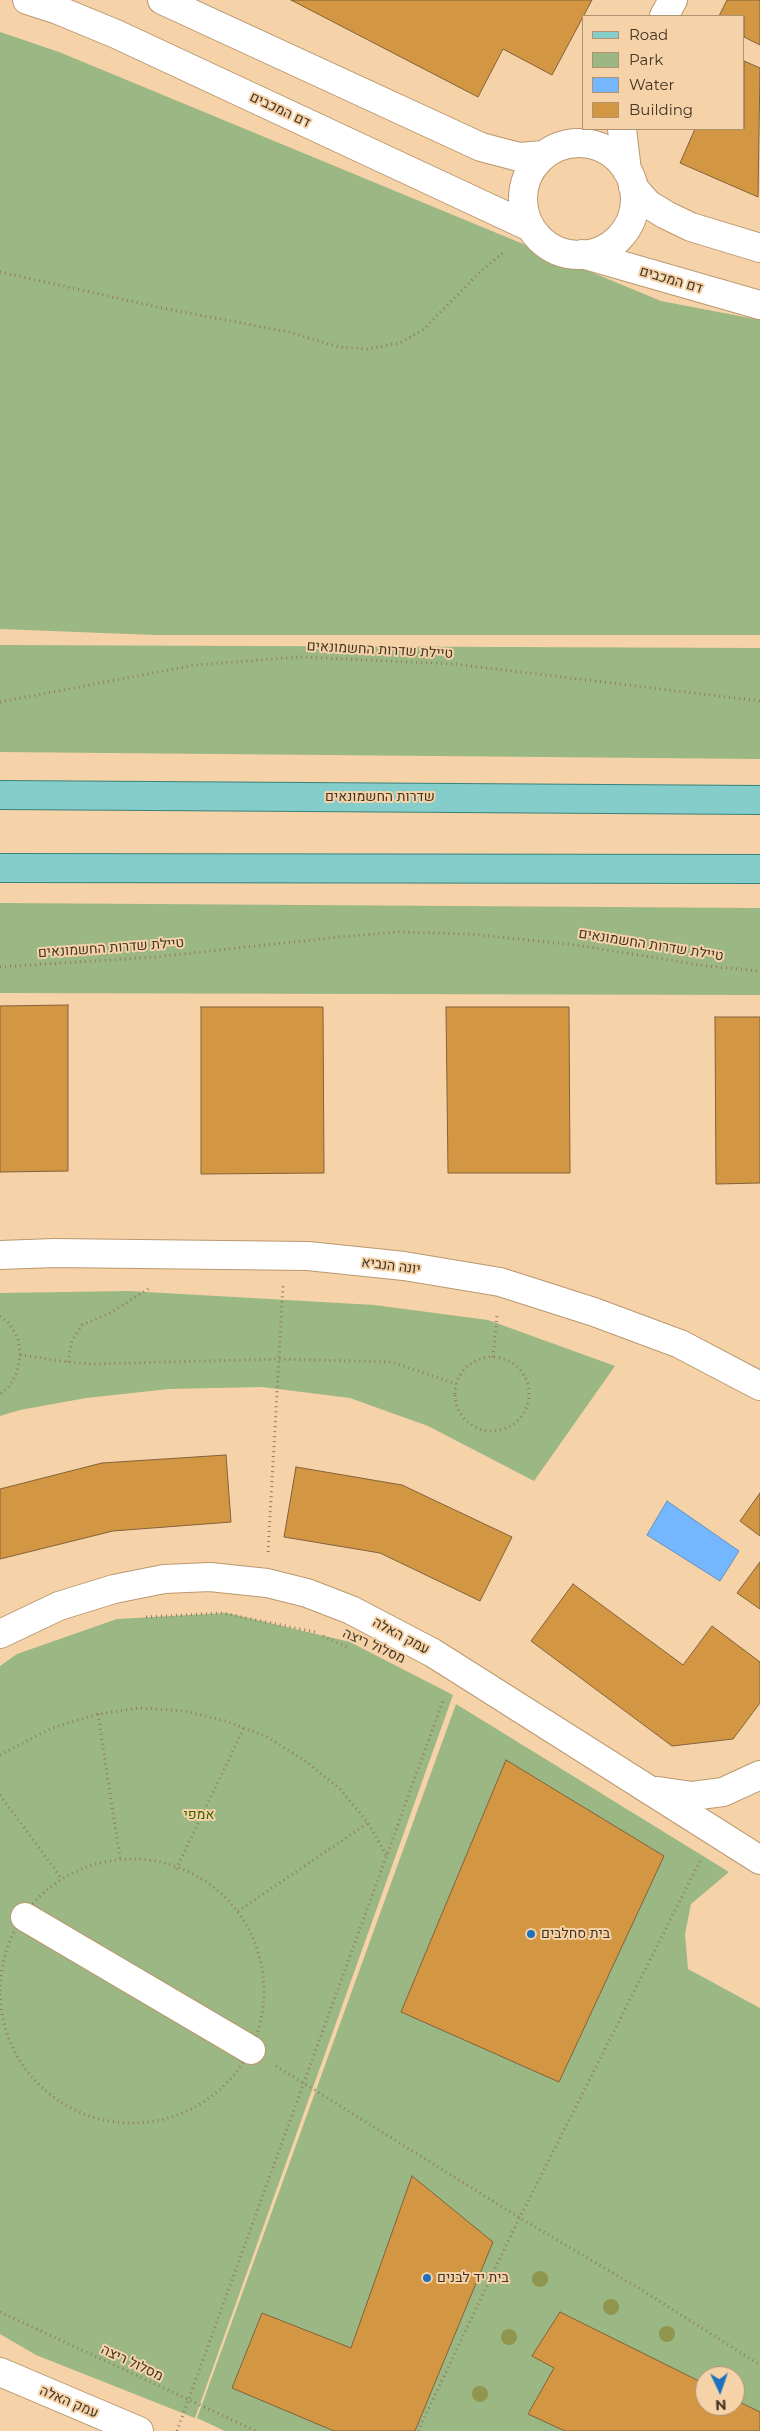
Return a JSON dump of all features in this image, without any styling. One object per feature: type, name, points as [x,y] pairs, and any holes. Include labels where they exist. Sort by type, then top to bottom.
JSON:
[{"type":"main road","name":"שדרות החשמונאים","points":[[0,794],[760,800]]},
{"type":"main road","points":[[0,868],[760,869]]},
{"type":"street","name":"דם המכבים","points":[[27,0],[58,10],[116,34],[530,227],[541,240],[556,250],[582,254],[760,305]]},
{"type":"street","points":[[162,0],[481,147],[519,157],[565,143],[585,144],[602,148],[616,158],[648,204],[666,216],[691,227],[760,248]]},
{"type":"street","points":[[665,15],[673,0]]},
{"type":"street","name":"דם המכבים","points":[[582,254],[607,247],[626,229],[633,214],[630,179],[622,130]]},
{"type":"street","points":[[530,227],[524,211],[523,192],[532,168],[565,143]]},
{"type":"street","name":"יונה הנביא","points":[[0,1255],[63,1253],[284,1255],[404,1266],[500,1282],[594,1312],[680,1344],[760,1386]]},
{"type":"street","name":"עמק האלה","points":[[0,1634],[59,1606],[114,1589],[155,1581],[210,1577],[267,1583],[307,1593],[351,1610],[393,1630],[455,1667],[760,1860]]},
{"type":"street","points":[[649,1790],[692,1796],[723,1792],[760,1775]]},
{"type":"street","points":[[25,1916],[251,2050]]},
{"type":"street","name":"עמק האלה","points":[[0,2372],[139,2431]]},
{"type":"path","points":[[0,272],[162,308],[289,332],[339,348],[368,349],[400,343],[424,329],[479,273],[530,227]]},
{"type":"path","name":"טיילת שדרות החשמונאים","points":[[0,702],[196,666],[300,657],[454,664],[760,701]]},
{"type":"path","name":"טיילת שדרות החשמונאים","points":[[0,967],[155,957],[400,932],[470,934],[549,942],[706,966],[760,971]]},
{"type":"path","points":[[267,1583],[284,1255]]},
{"type":"path","points":[[493,1357],[500,1282]]},
{"type":"path","points":[[68,1362],[72,1342],[82,1325],[110,1314],[152,1287]]},
{"type":"path","points":[[0,1316],[9,1323],[18,1338],[20,1355],[17,1373],[8,1388],[0,1394]]},
{"type":"path","points":[[20,1355],[94,1364],[279,1359],[392,1362],[456,1384]]},
{"type":"path","points":[[493,1357],[516,1366],[524,1376],[529,1387],[528,1400],[520,1417],[511,1425],[492,1430],[474,1426],[458,1410],[455,1397],[456,1384],[460,1374],[469,1364],[480,1359],[493,1357]]},
{"type":"path","name":"מסלול ריצה","points":[[141,1618],[222,1613],[315,1632],[350,1648]]},
{"type":"path","points":[[177,2431],[455,1667]]},
{"type":"path","points":[[0,1755],[52,1728],[98,1714],[140,1708],[184,1711],[226,1721],[267,1737],[304,1760],[340,1789],[368,1824],[386,1856]]},
{"type":"path","points":[[98,1714],[120,1858]]},
{"type":"path","points":[[176,1869],[244,1728]]},
{"type":"path","points":[[0,1795],[62,1879]]},
{"type":"path","points":[[238,1910],[368,1824]]},
{"type":"path","points":[[418,2431],[520,2218],[715,1831]]},
{"type":"path","points":[[303,2084],[760,2364]]},
{"type":"path","name":"מסלול ריצה","points":[[0,2312],[256,2431]]},
{"type":"green space","points":[[0,32],[59,52],[661,301],[760,320],[760,635],[155,635],[0,629]]},
{"type":"green space","points":[[0,645],[760,648],[760,759],[0,752]]},
{"type":"green space","points":[[0,903],[760,908],[760,995],[0,993]]},
{"type":"green space","points":[[129,1291],[374,1305],[488,1320],[615,1366],[534,1481],[428,1426],[350,1398],[262,1387],[169,1389],[86,1398],[20,1410],[0,1416],[0,1293]]},
{"type":"green space","name":"אמפי","points":[[227,1613],[350,1642],[453,1695],[195,2418],[36,2355],[0,2334],[0,1666],[17,1654],[117,1619]]},
{"type":"green space","points":[[456,1704],[729,1872],[691,1904],[685,1934],[688,1969],[760,2008],[760,2431],[225,2431],[197,2418]]},
{"type":"water","points":[[667,1501],[739,1551],[720,1581],[647,1535]]},
{"type":"building","points":[[291,0],[592,0],[584,15],[582,15],[582,19],[552,75],[503,49],[478,97]]},
{"type":"building","points":[[727,0],[760,0],[760,45],[745,38],[745,15],[720,15]]},
{"type":"building","points":[[745,61],[760,68],[758,197],[680,163],[695,130],[745,130]]},
{"type":"building","points":[[68,1005],[68,1171],[0,1172],[0,1006]]},
{"type":"building","points":[[201,1007],[323,1007],[324,1173],[201,1174]]},
{"type":"building","points":[[446,1007],[569,1007],[570,1173],[448,1173]]},
{"type":"building","points":[[715,1017],[760,1017],[760,1183],[716,1184]]},
{"type":"building","points":[[226,1455],[231,1522],[113,1531],[0,1559],[0,1489],[102,1463]]},
{"type":"building","points":[[296,1467],[402,1485],[512,1537],[480,1601],[380,1553],[284,1537]]},
{"type":"building","points":[[760,1493],[760,1536],[740,1521]]},
{"type":"building","points":[[760,1562],[760,1609],[737,1593]]},
{"type":"building","points":[[573,1584],[683,1665],[712,1626],[760,1662],[760,1703],[733,1739],[672,1746],[531,1641]]},
{"type":"building","name":"בית סחלבים","points":[[506,1760],[664,1856],[559,2082],[401,2012]]},
{"type":"building","name":"בית יד לבנים","points":[[412,2176],[493,2242],[415,2431],[334,2431],[232,2388],[262,2313],[351,2348]]},
{"type":"building","points":[[560,2312],[695,2379],[695,2416],[745,2416],[745,2405],[760,2412],[760,2431],[565,2431],[528,2414],[554,2368],[532,2356]]},
{"type":"place","name":"בית סחלבים","points":[[531,1934]]},
{"type":"place","name":"בית יד לבנים","points":[[427,2278]]}]
